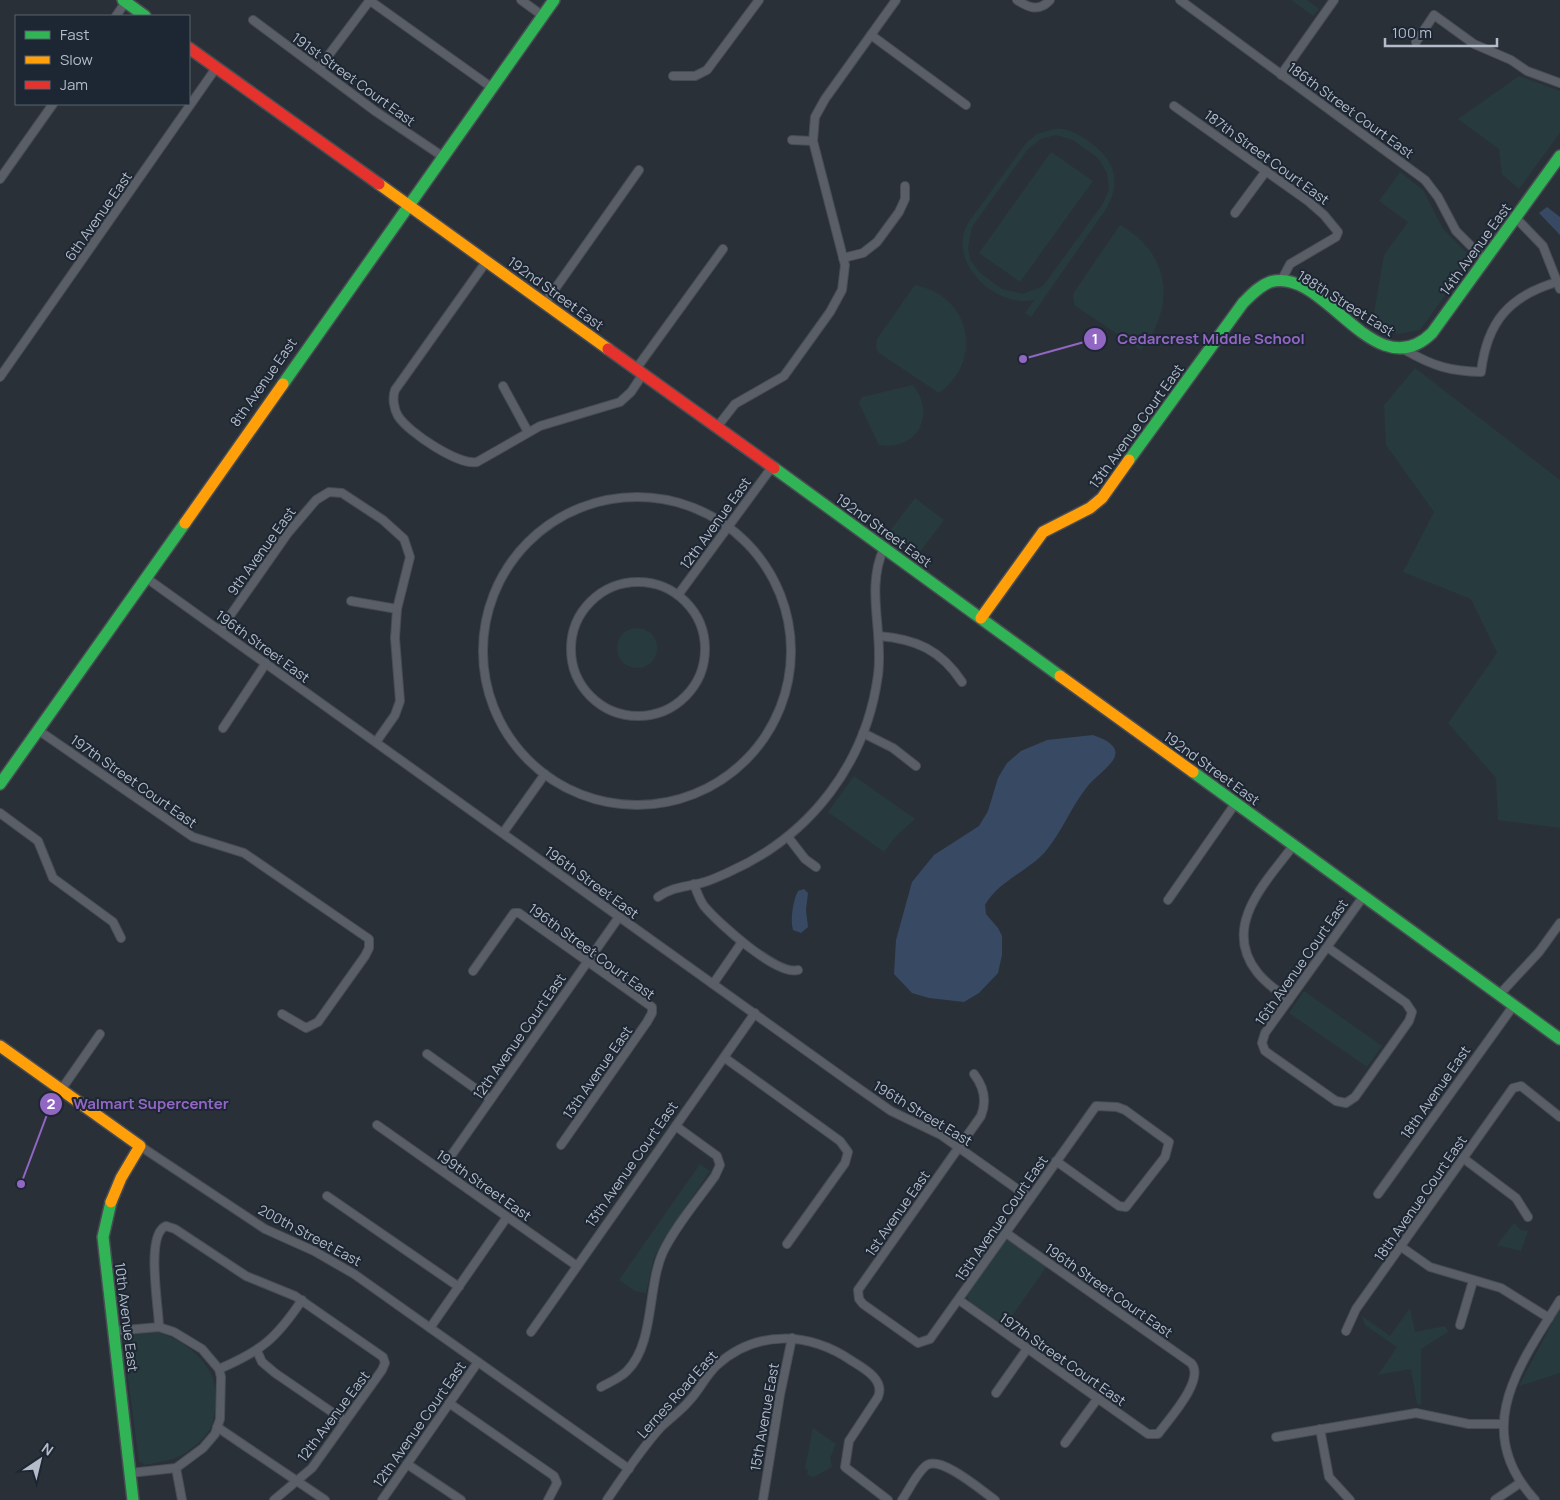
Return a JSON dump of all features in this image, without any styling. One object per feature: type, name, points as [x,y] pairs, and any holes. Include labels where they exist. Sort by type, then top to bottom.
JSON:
[{"type":"street","points":[[319,68],[369,0],[491,87]]},
{"type":"street","points":[[521,0],[543,16]]},
{"type":"street","name":"8th Avenue East","points":[[0,784],[554,0]]},
{"type":"street","points":[[674,76],[695,76],[707,70],[759,0]]},
{"type":"street","points":[[717,427],[735,404],[776,383],[789,370],[830,312],[842,290],[846,273],[813,141],[815,117],[825,99],[896,0]]},
{"type":"street","points":[[1017,0],[1028,7],[1037,8],[1044,6],[1050,0]]},
{"type":"street","name":"186th Street Court East","points":[[1180,0],[1426,180],[1435,192],[1456,231],[1485,260]]},
{"type":"street","points":[[1281,75],[1334,0]]},
{"type":"street","points":[[117,15],[126,1],[144,15]]},
{"type":"street","points":[[1416,42],[1434,16],[1474,44],[1511,60],[1527,71],[1560,83]]},
{"type":"street","name":"191st Street Court East","points":[[253,20],[375,111],[442,156]]},
{"type":"street","points":[[871,35],[966,105]]},
{"type":"street","name":"192nd Street East","points":[[190,49],[772,466],[1560,1039]]},
{"type":"street","name":"6th Avenue East","points":[[0,378],[216,68]]},
{"type":"street","points":[[0,178],[52,105]]},
{"type":"street","name":"187th Street Court East","points":[[1174,106],[1266,171],[1324,215],[1334,225],[1337,234],[1290,264],[1281,281]]},
{"type":"street","points":[[792,140],[813,141]]},
{"type":"street","name":"14th Avenue East","points":[[1405,350],[1420,345],[1432,333],[1560,156]]},
{"type":"street","points":[[545,303],[639,170]]},
{"type":"street","points":[[1236,213],[1266,171]]},
{"type":"street","points":[[843,258],[863,254],[876,242],[899,212],[905,200],[905,186]]},
{"type":"street","points":[[1516,218],[1543,246],[1559,286]]},
{"type":"street","points":[[486,262],[398,384],[393,395],[394,405],[402,421],[448,455],[463,462],[471,463],[485,459],[528,432],[565,417],[607,408],[620,402],[631,392],[639,372],[723,249]]},
{"type":"street","name":"188th Street East","points":[[1281,281],[1303,289],[1379,343],[1391,349],[1405,350],[1429,364],[1464,371],[1482,372],[1486,342],[1502,314],[1521,296],[1559,286]]},
{"type":"street","name":"13th Avenue Court East","points":[[981,618],[1043,532],[1055,524],[1090,508],[1102,498],[1249,296],[1262,286],[1281,281]]},
{"type":"street","points":[[503,386],[528,432]]},
{"type":"street","name":"12th Avenue East","points":[[678,595],[772,466]]},
{"type":"street","name":"9th Avenue East","points":[[220,630],[309,507],[329,492],[342,493],[353,499],[396,529],[404,539],[409,552],[409,568],[398,609]]},
{"type":"street","points":[[627,496],[663,498],[680,502],[714,516],[728,526],[743,538],[767,567],[780,592],[789,618],[792,656],[786,692],[776,718],[762,743],[736,770],[721,781],[687,797],[651,804],[613,803],[595,799],[561,784],[545,774],[519,749],[499,719],[490,694],[484,668],[484,632],[490,606],[499,581],[519,551],[544,527],[567,513],[592,503],[627,496]]},
{"type":"street","points":[[658,897],[674,888],[694,884],[730,872],[788,837],[806,822],[836,785],[848,766],[863,733],[878,675],[879,636],[875,572],[884,548]]},
{"type":"street","name":"196th Street East","points":[[145,577],[891,1111],[941,1135],[1030,1198]]},
{"type":"street","points":[[628,582],[654,584],[678,595],[696,615],[705,639],[703,666],[692,689],[668,709],[648,716],[627,715],[598,703],[580,683],[572,658],[572,638],[584,609],[608,589],[628,582]]},
{"type":"street","points":[[351,602],[398,609],[396,658],[400,701],[394,715],[376,742]]},
{"type":"street","points":[[879,636],[914,642],[928,649],[953,669],[962,682]]},
{"type":"street","points":[[223,728],[266,664]]},
{"type":"street","name":"197th Street Court East","points":[[38,730],[193,837],[244,854],[364,934],[370,942],[365,956],[318,1022],[306,1028],[282,1014]]},
{"type":"street","points":[[863,733],[893,748],[916,766]]},
{"type":"street","points":[[503,833],[545,774]]},
{"type":"street","points":[[1168,900],[1235,804]]},
{"type":"street","points":[[0,813],[38,841],[53,878],[113,922],[121,938]]},
{"type":"street","points":[[788,837],[805,859],[816,867]]},
{"type":"street","points":[[1290,1000],[1256,972],[1244,944],[1244,927],[1247,913],[1255,898],[1293,846]]},
{"type":"street","points":[[694,884],[703,905],[742,942],[785,971],[798,970]]},
{"type":"street","name":"16th Avenue Court East","points":[[1327,947],[1406,1003],[1412,1012],[1409,1021],[1355,1097],[1346,1103],[1336,1101],[1273,1056],[1265,1050],[1262,1043],[1265,1033],[1363,897]]},
{"type":"street","name":"196th Street Court East","points":[[473,972],[514,913],[524,914],[650,1004],[652,1013]]},
{"type":"street","name":"12th Avenue Court East","points":[[441,1170],[619,917]]},
{"type":"street","points":[[1499,995],[1539,952],[1560,923]]},
{"type":"street","points":[[713,984],[742,942]]},
{"type":"street","name":"18th Avenue East","points":[[1378,1194],[1514,1005]]},
{"type":"street","name":"13th Avenue East","points":[[561,1145],[652,1013]]},
{"type":"street","name":"13th Avenue Court East","points":[[531,1332],[755,1013]]},
{"type":"street","points":[[61,1090],[100,1034]]},
{"type":"street","name":"200th Street East","points":[[0,1046],[140,1146],[265,1230],[314,1250],[354,1274],[629,1469]]},
{"type":"street","points":[[428,1054],[490,1099]]},
{"type":"street","points":[[725,1058],[840,1141],[848,1152],[845,1162],[788,1244]]},
{"type":"street","points":[[959,1147],[981,1116],[984,1106],[983,1090],[974,1074]]},
{"type":"street","name":"18th Avenue Court East","points":[[1346,1331],[1356,1309],[1513,1088],[1521,1086],[1560,1117]]},
{"type":"street","name":"15th Avenue Court East","points":[[922,1342],[930,1339],[959,1300],[1056,1161],[1098,1105],[1117,1106],[1125,1110],[1166,1138],[1169,1145],[1165,1157],[1126,1207],[1119,1206],[1056,1161]]},
{"type":"street","name":"199th Street East","points":[[377,1125],[577,1266]]},
{"type":"street","points":[[601,1387],[626,1372],[636,1358],[645,1333],[656,1270],[663,1252],[715,1176],[720,1160],[676,1127]]},
{"type":"street","name":"10th Avenue East","points":[[133,1500],[114,1331],[103,1253],[105,1221],[114,1189],[140,1146]]},
{"type":"street","name":"1st Avenue East","points":[[922,1342],[913,1340],[863,1304],[858,1294],[959,1147]]},
{"type":"street","points":[[1463,1158],[1516,1198],[1528,1218]]},
{"type":"street","points":[[327,1196],[459,1287]]},
{"type":"street","points":[[430,1328],[508,1217]]},
{"type":"street","points":[[159,1327],[154,1261],[157,1237],[164,1227],[175,1229],[246,1276],[302,1300],[286,1323],[270,1341],[257,1351],[219,1369]]},
{"type":"street","name":"196th Street Court East","points":[[1006,1232],[1191,1363],[1196,1371],[1196,1378],[1158,1434],[1154,1435]]},
{"type":"street","points":[[1400,1246],[1430,1267],[1501,1288],[1549,1318]]},
{"type":"street","points":[[1460,1325],[1473,1280]]},
{"type":"street","name":"12th Avenue East","points":[[274,1500],[312,1468],[377,1378],[385,1362],[380,1354],[302,1300]]},
{"type":"street","name":"197th Street Court East","points":[[959,1300],[1142,1430],[1154,1435]]},
{"type":"street","points":[[1535,1500],[1520,1483],[1505,1440],[1504,1424],[1508,1393],[1518,1368],[1560,1300]]},
{"type":"street","points":[[114,1331],[159,1327],[174,1332],[202,1349],[219,1369],[222,1400],[215,1434],[203,1448],[176,1468],[130,1474]]},
{"type":"street","name":"Lernes Road East","points":[[629,1469],[662,1426],[690,1400],[708,1374],[727,1357],[744,1346],[765,1340],[792,1338],[821,1344],[844,1355],[874,1378],[880,1391],[849,1441],[845,1467],[888,1500]]},
{"type":"street","name":"15th Avenue East","points":[[763,1500],[780,1395],[792,1338]]},
{"type":"street","points":[[996,1394],[1027,1349]]},
{"type":"street","points":[[257,1351],[262,1362],[275,1373],[345,1421]]},
{"type":"street","name":"12th Avenue Court East","points":[[382,1500],[478,1362]]},
{"type":"street","points":[[1065,1443],[1098,1398]]},
{"type":"street","points":[[449,1403],[554,1476],[557,1483],[548,1500]]},
{"type":"street","points":[[1276,1437],[1416,1413],[1469,1424],[1504,1424]]},
{"type":"street","points":[[217,1427],[325,1500]]},
{"type":"street","points":[[1320,1430],[1329,1477],[1350,1500]]},
{"type":"street","points":[[407,1464],[461,1500]]},
{"type":"street","points":[[902,1500],[926,1467],[937,1464],[952,1470],[995,1500]]},
{"type":"street","points":[[176,1468],[182,1500]]},
{"type":"street","points":[[608,1500],[629,1469]]},
{"type":"street","points":[[1495,1500],[1520,1483]]},
{"type":"green space","points":[[1291,0],[1307,0],[1319,9],[1313,16]]},
{"type":"green space","points":[[1519,76],[1560,91],[1560,133],[1519,189],[1502,174],[1499,149],[1458,119]]},
{"type":"green space","points":[[1059,129],[1079,135],[1104,155],[1113,170],[1115,179],[1111,198],[1106,209],[1031,317],[1025,313],[1034,300],[1019,301],[1005,297],[991,290],[978,280],[969,267],[964,253],[963,238],[968,223],[1027,142],[1037,134]],"holes":[[[1056,135],[1073,140],[1098,158],[1107,173],[1109,190],[1102,205],[1043,286],[1023,294],[1002,289],[979,272],[970,259],[968,248],[972,227],[1028,149],[1041,139]]]},
{"type":"green space","points":[[1051,152],[1093,181],[1020,282],[979,253]]},
{"type":"green space","points":[[1400,172],[1423,190],[1443,229],[1472,258],[1420,330],[1398,334],[1372,324],[1384,255],[1408,222],[1379,201]]},
{"type":"green space","points":[[1120,225],[1137,237],[1149,250],[1158,265],[1163,282],[1160,316],[1141,350],[1074,305],[1073,294]]},
{"type":"green space","points":[[915,285],[934,291],[949,302],[959,315],[965,331],[966,347],[962,364],[953,379],[939,393],[879,353],[876,347],[877,339]]},
{"type":"green space","points":[[1415,368],[1560,480],[1560,828],[1498,820],[1496,778],[1448,723],[1497,653],[1471,599],[1403,572],[1434,512],[1386,445],[1384,405]]},
{"type":"green space","points":[[913,385],[920,396],[923,408],[923,419],[919,428],[913,437],[904,442],[892,445],[879,445],[859,403],[862,397]]},
{"type":"green space","points":[[915,498],[944,520],[919,553],[890,531]]},
{"type":"green space","points":[[637,628],[651,634],[657,648],[651,662],[637,668],[623,662],[617,648],[623,634]]},
{"type":"green space","points":[[854,776],[915,819],[895,837],[884,852],[828,812]]},
{"type":"green space","points":[[1304,991],[1382,1046],[1367,1067],[1289,1013]]},
{"type":"green space","points":[[700,1164],[710,1171],[664,1239],[654,1258],[646,1293],[635,1291],[619,1280]]},
{"type":"green space","points":[[1514,1223],[1521,1230],[1528,1231],[1521,1251],[1497,1245]]},
{"type":"green space","points":[[1006,1240],[1011,1241],[1047,1266],[1005,1326],[970,1302],[967,1296],[968,1289]]},
{"type":"green space","points":[[1410,1308],[1415,1332],[1445,1326],[1448,1332],[1421,1349],[1421,1405],[1417,1404],[1411,1369],[1378,1375],[1397,1347],[1365,1325],[1362,1316],[1390,1336]]},
{"type":"green space","points":[[1560,1308],[1560,1373],[1519,1386]]},
{"type":"green space","points":[[157,1332],[180,1342],[200,1358],[213,1378],[215,1409],[210,1429],[194,1447],[177,1457],[145,1465],[139,1461],[123,1341],[127,1335]]},
{"type":"green space","points":[[813,1428],[836,1444],[830,1458],[832,1467],[814,1477],[807,1475],[808,1470],[805,1468]]},
{"type":"water","points":[[1547,207],[1560,217],[1560,235],[1539,213]]},
{"type":"water","points":[[1093,735],[1107,741],[1114,747],[1115,754],[1113,760],[1087,787],[1045,852],[997,889],[985,905],[986,914],[1002,936],[1002,955],[998,973],[979,993],[964,1002],[929,998],[912,993],[894,974],[896,940],[912,882],[934,855],[979,826],[988,811],[998,778],[1007,763],[1021,751],[1047,740]]},
{"type":"water","points":[[804,889],[808,893],[806,910],[808,927],[801,933],[793,930],[792,916],[796,895],[798,891]]},
{"type":"traffic: fast","points":[[123,0],[144,15]]},
{"type":"traffic: fast","points":[[283,384],[554,0]]},
{"type":"traffic: fast","points":[[1129,460],[1243,303],[1259,288],[1270,282],[1290,282],[1310,291],[1369,337],[1390,347],[1411,346],[1432,333],[1560,156]]},
{"type":"traffic: fast","points":[[774,468],[1060,676]]},
{"type":"traffic: fast","points":[[0,784],[185,523]]},
{"type":"traffic: fast","points":[[1193,772],[1560,1039]]},
{"type":"traffic: fast","points":[[111,1202],[103,1237],[133,1500]]},
{"type":"traffic: slow","points":[[379,184],[608,349]]},
{"type":"traffic: slow","points":[[185,523],[283,384]]},
{"type":"traffic: slow","points":[[981,618],[1043,532],[1090,508],[1102,498],[1129,460]]},
{"type":"traffic: slow","points":[[1060,676],[1193,772]]},
{"type":"traffic: slow","points":[[0,1046],[140,1146],[121,1178],[111,1202]]},
{"type":"traffic: jam","points":[[190,49],[379,184]]},
{"type":"traffic: jam","points":[[608,349],[774,468]]},
{"type":"place","name":"Cedarcrest Middle School","points":[[1023,359]]},
{"type":"place","name":"Walmart Supercenter","points":[[21,1184]]}]
